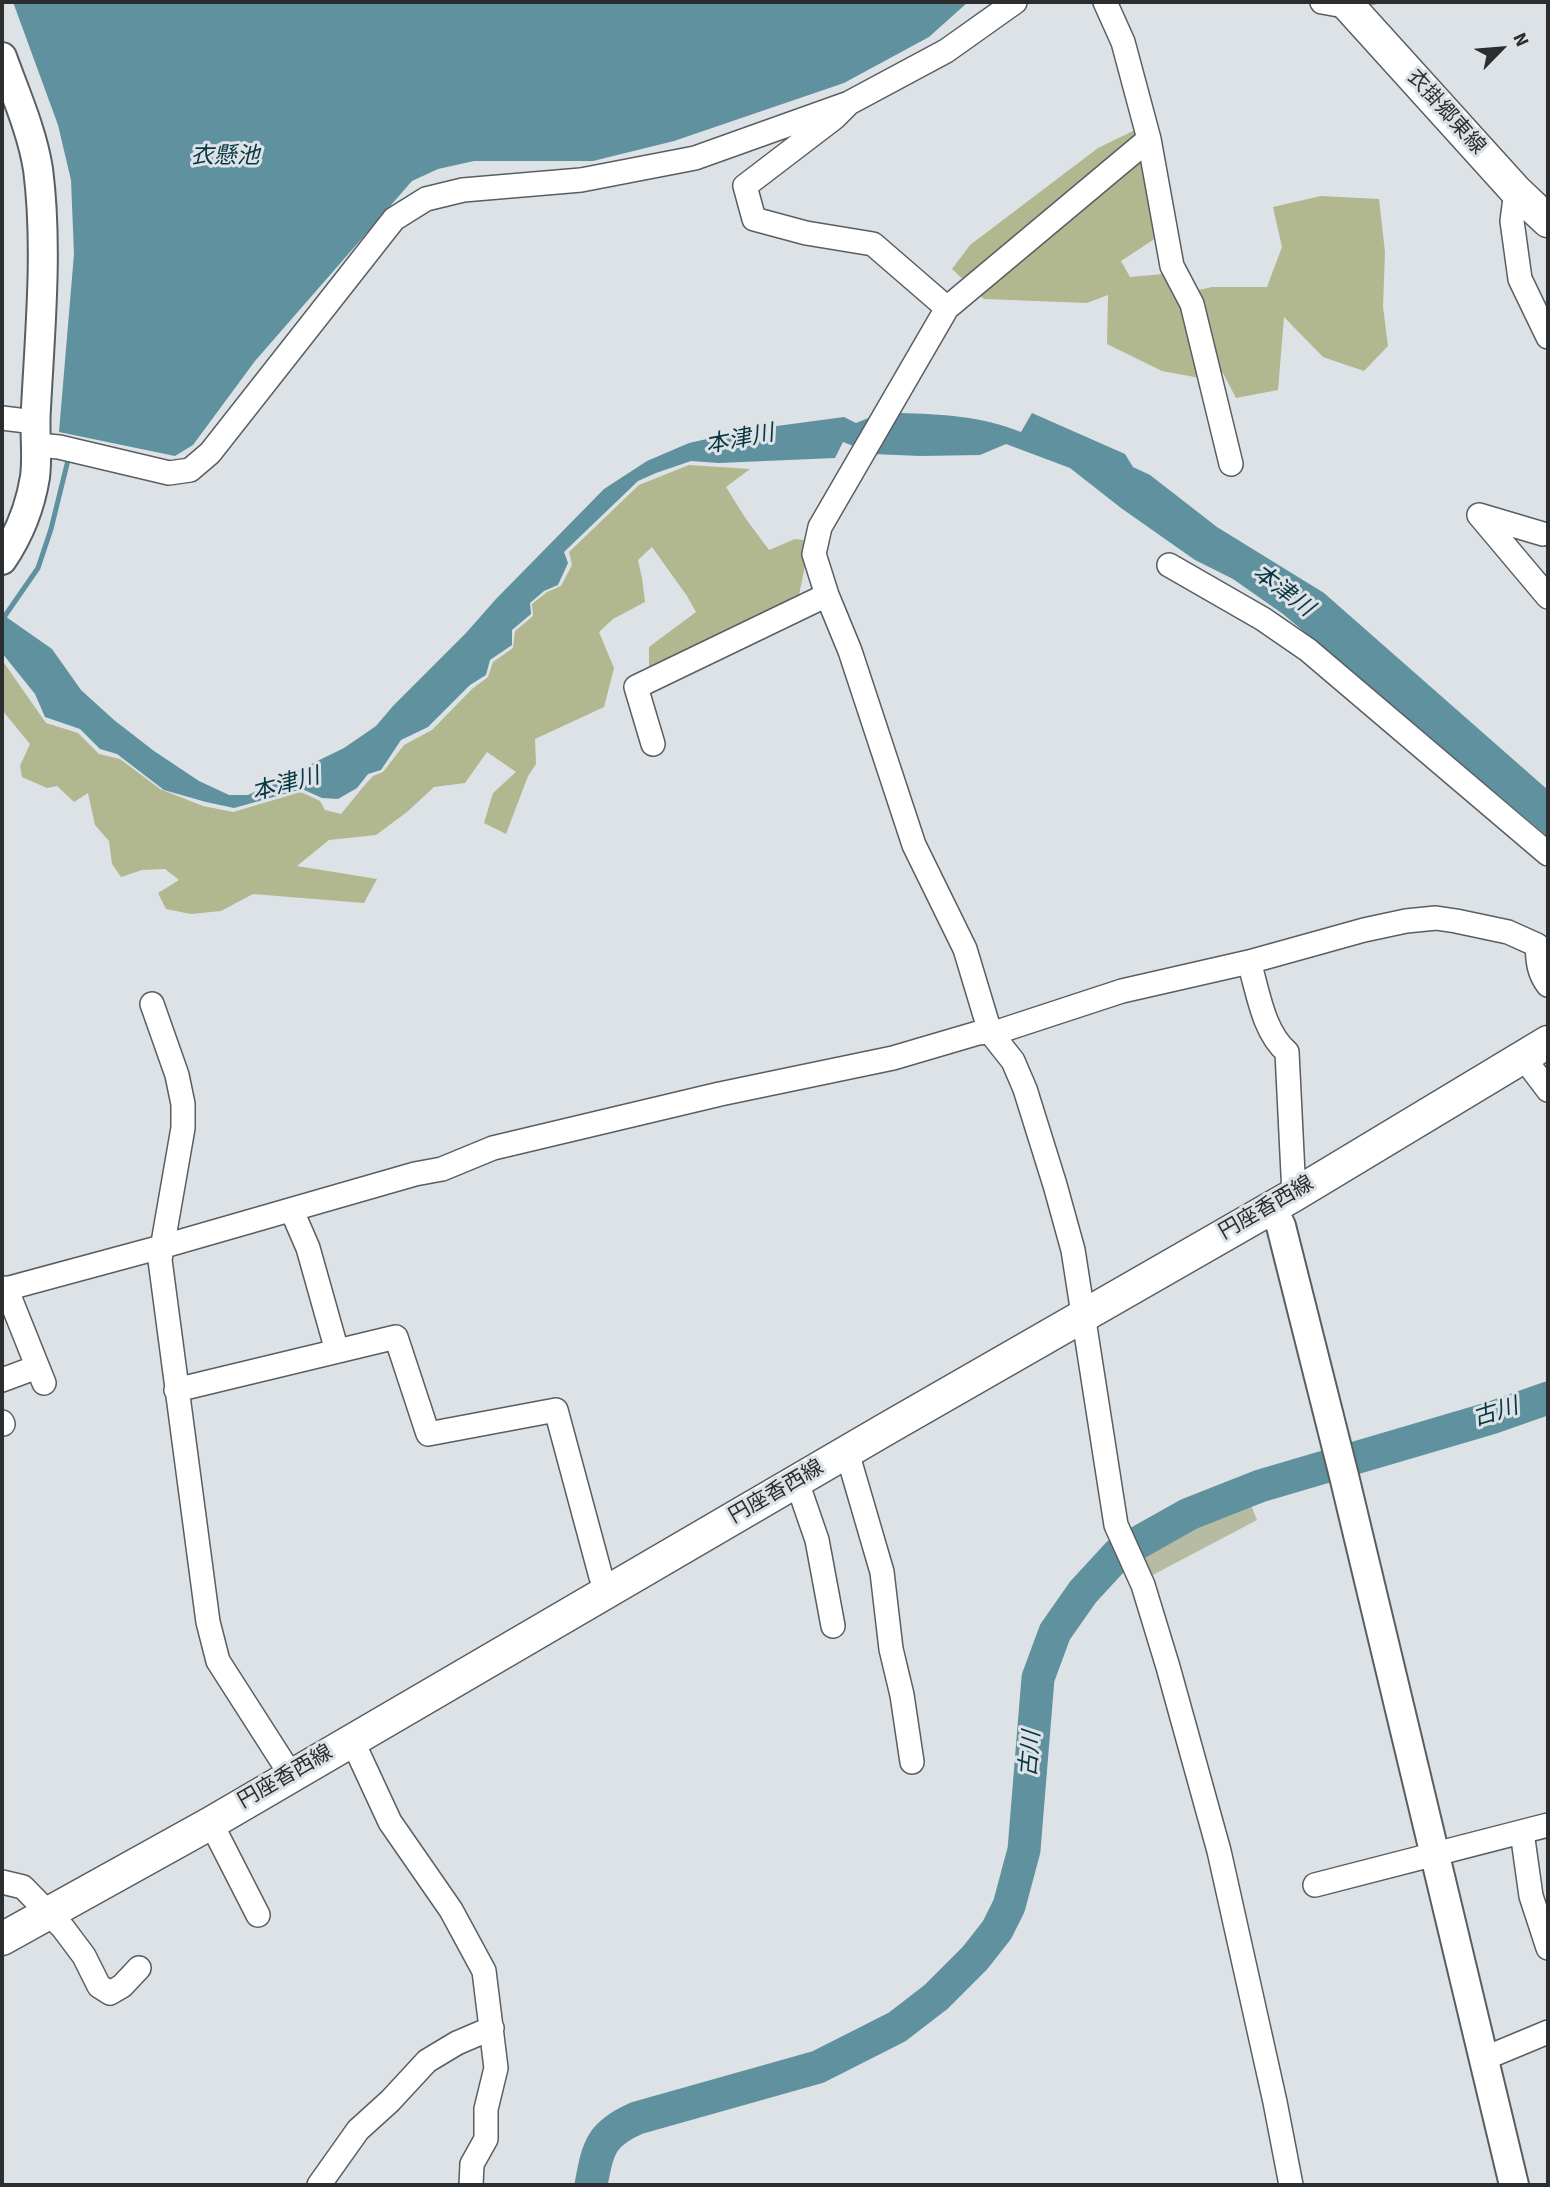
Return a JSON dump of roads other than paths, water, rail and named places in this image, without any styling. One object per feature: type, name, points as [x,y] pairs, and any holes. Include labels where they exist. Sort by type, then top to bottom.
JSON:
[{"type":"main road","name":"衣掛郷東線","points":[[1339,4],[1516,191],[1548,221]]},
{"type":"main road","name":"円座香西線","points":[[2,1939],[211,1823],[1283,1201],[1536,1050]]},
{"type":"street","points":[[953,46],[999,2]]},
{"type":"street","points":[[2,418],[59,447],[169,473],[190,470],[210,453],[394,219],[426,199],[463,190],[581,180],[695,158],[849,103],[953,46],[1015,2]]},
{"type":"street","points":[[1105,2],[1123,42],[1149,139],[1172,266],[1192,304],[1231,464]]},
{"type":"street","points":[[2,57],[27,125],[37,166],[41,209],[41,314],[35,476],[22,527],[3,556]]},
{"type":"street","points":[[849,103],[834,118],[745,186],[754,219],[806,233],[873,244],[947,309]]},
{"type":"street","points":[[1149,139],[947,309],[820,527],[814,554],[850,651],[914,845],[965,949],[990,1032],[1013,1061],[1025,1089],[1073,1250],[1116,1525],[1143,1585],[1219,1851],[1291,2185]]},
{"type":"street","points":[[1516,191],[1512,221],[1520,279],[1548,337]]},
{"type":"street","points":[[1547,538],[1479,515],[1548,597]]},
{"type":"street","points":[[1170,565],[1263,619],[1308,650],[1548,854]]},
{"type":"street","points":[[653,744],[636,687],[827,595]]},
{"type":"street","points":[[2,1380],[41,1375],[4,1289],[415,1174],[442,1169],[494,1149],[720,1094],[893,1058],[1000,1031],[1122,991],[1250,962],[1406,921],[1436,918],[1508,932],[1537,945],[1541,976],[1548,985]]},
{"type":"street","points":[[1250,962],[1268,1026],[1278,1044],[1287,1052],[1281,1226],[1344,1476],[1514,2185]]},
{"type":"street","points":[[152,1004],[177,1075],[183,1104],[183,1128],[160,1260],[208,1622],[218,1661],[292,1775]]},
{"type":"street","points":[[1536,1050],[1548,1090]]},
{"type":"street","points":[[292,1210],[308,1248],[337,1351]]},
{"type":"street","points":[[176,1390],[396,1337],[428,1434],[556,1410],[601,1577],[609,1590]]},
{"type":"street","points":[[847,1452],[882,1572],[891,1649],[902,1695],[912,1762]]},
{"type":"street","points":[[797,1482],[817,1540],[833,1626]]},
{"type":"street","points":[[352,1740],[390,1822],[451,1910],[484,1971],[496,2067],[486,2109],[485,2139],[472,2164],[471,2185]]},
{"type":"street","points":[[211,1823],[258,1915]]},
{"type":"street","points":[[1315,1885],[1548,1825]]},
{"type":"street","points":[[1522,1832],[1531,1896],[1548,1948]]},
{"type":"street","points":[[2,1882],[23,1887],[63,1928],[84,1956],[99,1986],[110,1993],[122,1986],[139,1968]]},
{"type":"street","points":[[319,2185],[358,2130],[390,2101],[427,2061],[457,2043],[492,2028]]},
{"type":"street","points":[[1483,2059],[1548,2032]]},
{"type":"water","name":"衣懸池","points":[[13,2],[968,2],[929,37],[844,83],[674,141],[593,161],[474,161],[438,169],[412,181],[255,361],[193,445],[175,456],[59,432],[74,254],[71,180],[58,125]]},
{"type":"water","name":"本津川","points":[[899,413],[976,419],[1021,432],[1032,413],[1125,454],[1133,467],[1150,475],[1217,527],[1324,593],[1548,790],[1548,837],[1283,614],[1233,579],[1195,560],[1070,468],[1006,444],[980,455],[920,456],[874,454],[843,442],[835,458],[719,463],[691,461],[638,481],[564,552],[568,563],[558,585],[544,591],[530,603],[531,614],[512,630],[512,645],[490,660],[486,675],[470,685],[428,727],[401,740],[381,770],[368,774],[357,788],[338,799],[322,798],[302,789],[234,808],[164,790],[117,754],[100,749],[80,729],[45,717],[35,694],[2,653],[2,614],[52,649],[81,690],[154,751],[199,781],[229,795],[248,795],[344,748],[376,726],[604,489],[647,461],[689,443],[747,430],[844,417],[856,423],[871,417]]},
{"type":"waterway","points":[[1360,2],[1375,2]]},
{"type":"waterway","points":[[2,620],[38,568],[51,529],[69,456]]},
{"type":"waterway","name":"古川","points":[[591,2185],[603,2144],[608,2136],[625,2124],[637,2118],[818,2067],[897,2027],[936,1997],[975,1958],[997,1930],[1009,1906],[1024,1850],[1038,1678],[1055,1632],[1083,1592],[1118,1554],[1189,1514],[1260,1486],[1491,1418],[1548,1398]]}]
